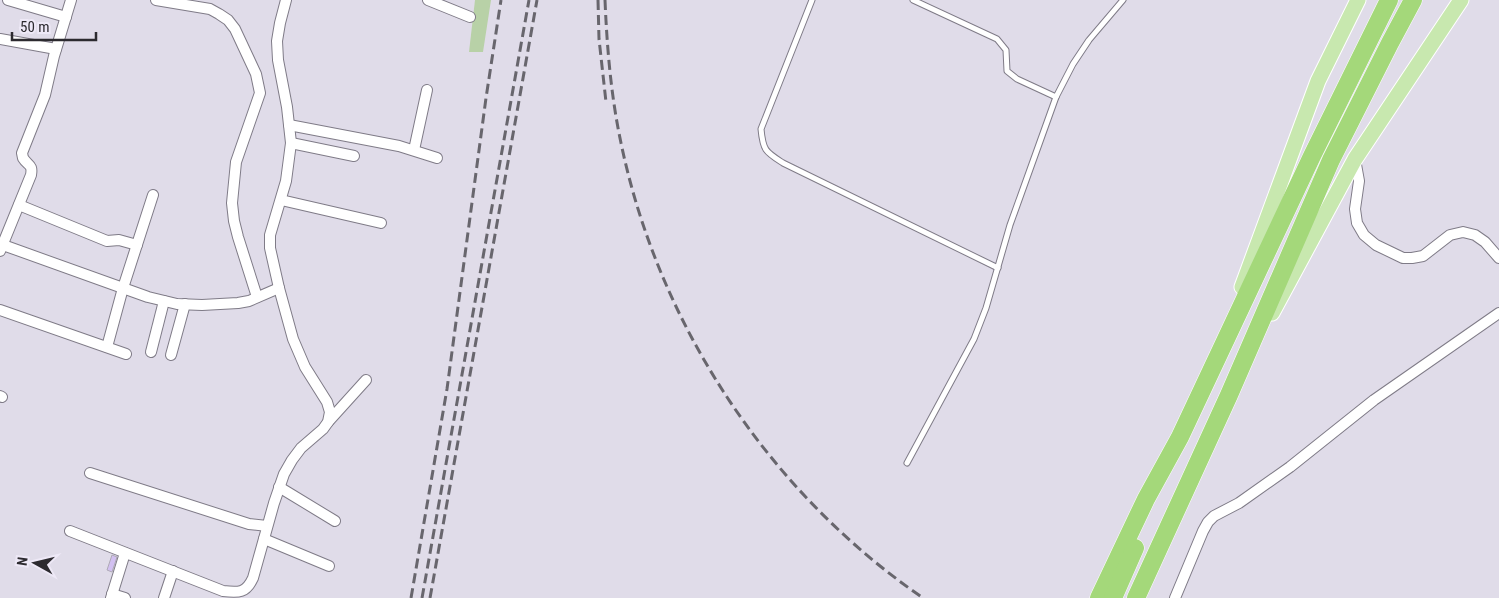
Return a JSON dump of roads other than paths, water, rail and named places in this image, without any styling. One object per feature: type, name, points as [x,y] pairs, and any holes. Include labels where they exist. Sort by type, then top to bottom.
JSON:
[{"type":"highway","points":[[1099,598],[1146,499],[1180,437],[1312,156],[1389,0]]},
{"type":"highway","points":[[1136,598],[1229,395],[1331,160],[1413,0]]},
{"type":"highway","points":[[1113,598],[1180,437]]},
{"type":"main road","points":[[1205,384],[1263,234],[1318,82],[1358,0]]},
{"type":"main road","points":[[1229,395],[1355,159],[1461,0]]},
{"type":"street","points":[[8,0],[66,17]]},
{"type":"street","points":[[71,0],[55,52],[48,85],[22,153],[22,158],[32,169],[31,175],[1,248],[164,301],[202,305],[238,303],[269,292]]},
{"type":"street","points":[[156,0],[204,8],[228,20],[235,29],[256,74],[260,94],[236,162],[232,203],[234,221],[238,237],[269,292],[303,362],[327,402],[330,412],[328,422]]},
{"type":"street","points":[[269,292],[270,235],[286,181],[291,143],[278,60],[277,41],[286,0]]},
{"type":"street","points":[[428,0],[470,17]]},
{"type":"street","points":[[0,39],[55,52]]},
{"type":"street","points":[[414,150],[427,90]]},
{"type":"street","points":[[289,125],[379,142],[414,150],[436,158]]},
{"type":"street","points":[[291,143],[354,156]]},
{"type":"street","points":[[1355,159],[1359,181],[1355,209],[1356,223],[1364,235],[1376,245],[1402,258],[1412,258],[1423,256],[1450,235],[1463,232],[1475,234],[1499,258]]},
{"type":"street","points":[[107,347],[123,288],[153,195]]},
{"type":"street","points":[[281,200],[381,223]]},
{"type":"street","points":[[19,204],[106,241],[120,240],[137,245]]},
{"type":"street","points":[[151,352],[164,301]]},
{"type":"street","points":[[171,355],[185,304]]},
{"type":"street","points":[[0,310],[126,354]]},
{"type":"street","points":[[1175,598],[1203,532],[1208,522],[1214,516],[1239,504],[1290,467],[1374,400],[1499,313]]},
{"type":"street","points":[[70,531],[223,591],[243,592],[253,578],[264,539],[264,526],[292,460],[301,448],[323,429],[366,380]]},
{"type":"street","points":[[90,473],[249,524],[264,526]]},
{"type":"street","points":[[279,487],[335,521]]},
{"type":"street","points":[[264,539],[329,566]]},
{"type":"street","points":[[125,553],[112,596],[125,598]]},
{"type":"street","points":[[164,598],[173,571]]},
{"type":"lane","points":[[812,0],[762,129],[763,142],[767,153],[783,163],[998,268]]},
{"type":"lane","points":[[913,0],[997,39],[1006,50],[1007,71],[1017,79],[1056,97]]},
{"type":"lane","points":[[907,463],[974,338],[986,308],[1010,225],[1056,97],[1073,64],[1089,40],[1123,0]]},
{"type":"railway","points":[[411,598],[447,389],[501,0]]},
{"type":"railway","points":[[422,598],[529,0]]},
{"type":"railway","points":[[430,598],[537,0]]},
{"type":"railway","points":[[598,0],[599,39],[606,102]]},
{"type":"railway","points":[[605,0],[610,72],[621,143],[639,211],[663,276],[693,339],[728,399],[770,456],[816,508],[867,556],[923,598]]}]
